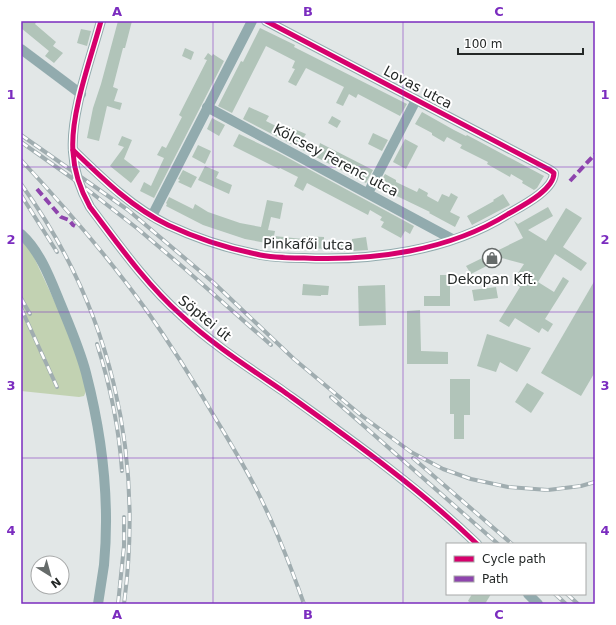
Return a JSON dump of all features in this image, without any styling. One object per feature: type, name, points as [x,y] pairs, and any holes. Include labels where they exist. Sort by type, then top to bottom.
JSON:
[{"type":"street","name":"Söptei út","points":[[101,21],[81,94],[74,131],[73,150],[76,172],[82,193],[90,207],[122,249],[166,301],[210,340],[342,433],[386,466],[476,543]]},
{"type":"street","points":[[152,216],[252,21]]},
{"type":"street","name":"Lovas utca","points":[[266,21],[550,170],[554,173],[554,178]]},
{"type":"street","points":[[21,49],[81,94]]},
{"type":"street","points":[[368,193],[416,100]]},
{"type":"street","name":"Kölcsey Ferenc utca","points":[[207,107],[452,239]]},
{"type":"street","name":"Pinkafői utca","points":[[73,150],[109,185],[133,204],[167,224],[211,243],[251,253],[276,257],[323,259],[407,252],[452,239],[477,230],[498,220],[544,191],[554,178]]},
{"type":"street","points":[[21,234],[35,251],[56,294],[86,372],[98,431],[106,495],[104,565],[98,604]]},
{"type":"street","points":[[529,595],[538,604]]},
{"type":"green space","points":[[21,240],[32,253],[60,313],[80,366],[86,391],[84,396],[79,397],[21,391]]},
{"type":"building","points":[[21,21],[37,21],[35,24],[56,42],[53,46],[63,53],[54,63],[45,56],[49,51],[21,28]]},
{"type":"building","points":[[118,21],[132,21],[113,87],[118,89],[114,101],[122,103],[120,110],[107,106],[99,141],[87,138],[93,108]]},
{"type":"building","points":[[260,28],[295,45],[294,47],[407,104],[400,116],[358,94],[356,98],[349,94],[343,106],[336,103],[344,87],[306,68],[296,86],[288,82],[295,69],[292,68],[295,61],[266,46],[232,113],[218,106]]},
{"type":"building","points":[[81,29],[91,31],[87,46],[77,43]]},
{"type":"building","points":[[185,48],[194,52],[191,60],[182,56]]},
{"type":"building","points":[[208,53],[212,56],[213,54],[224,61],[154,198],[140,191],[144,182],[151,186],[164,158],[157,155],[162,146],[166,148],[182,117],[179,115],[207,60],[204,59]]},
{"type":"building","points":[[249,107],[269,116],[266,121],[278,127],[279,125],[291,131],[292,128],[306,134],[303,139],[319,147],[320,143],[373,170],[366,183],[243,119]]},
{"type":"building","points":[[422,112],[544,176],[537,188],[534,190],[511,174],[510,177],[487,164],[488,162],[460,148],[462,145],[447,137],[444,142],[432,135],[432,133],[415,124]]},
{"type":"building","points":[[332,116],[341,121],[337,128],[328,123]]},
{"type":"building","points":[[212,118],[225,125],[219,136],[207,129]]},
{"type":"building","points":[[373,133],[388,140],[382,151],[368,144]]},
{"type":"building","points":[[239,134],[279,153],[414,226],[410,234],[405,231],[401,238],[381,227],[384,222],[380,220],[382,217],[370,210],[368,215],[307,183],[303,191],[294,186],[298,177],[233,146]]},
{"type":"building","points":[[122,136],[132,140],[124,159],[140,171],[131,183],[110,166],[124,147],[118,145]]},
{"type":"building","points":[[405,139],[418,146],[406,169],[393,162]]},
{"type":"building","points":[[198,145],[211,151],[205,164],[192,157]]},
{"type":"building","points":[[205,166],[219,172],[216,178],[232,185],[229,194],[198,180]]},
{"type":"building","points":[[183,170],[197,177],[191,188],[178,182]]},
{"type":"building","points":[[385,174],[396,180],[396,182],[417,192],[419,188],[428,193],[427,196],[438,202],[442,194],[449,197],[451,193],[458,197],[450,212],[460,217],[455,227],[429,213],[430,212],[378,187]]},
{"type":"building","points":[[503,194],[510,205],[472,225],[467,216],[494,201],[493,200]]},
{"type":"building","points":[[169,197],[193,209],[195,204],[208,212],[240,223],[261,227],[267,200],[283,203],[280,219],[271,217],[268,230],[275,231],[274,236],[303,239],[303,236],[324,237],[324,241],[352,241],[352,239],[366,237],[368,250],[332,251],[332,249],[293,248],[245,239],[203,225],[166,206]]},
{"type":"building","points":[[548,207],[553,216],[528,230],[546,241],[566,208],[582,218],[563,247],[587,263],[581,271],[555,254],[538,282],[554,292],[563,277],[569,281],[545,319],[553,324],[548,332],[542,328],[539,333],[515,318],[509,327],[499,321],[520,287],[512,282],[524,264],[502,258],[471,274],[466,266],[523,238],[514,221],[518,224]]},
{"type":"building","points":[[440,275],[450,275],[450,306],[424,306],[424,296],[440,296]]},
{"type":"building","points":[[595,280],[595,372],[581,396],[541,373]]},
{"type":"building","points":[[303,284],[329,286],[328,295],[302,295]]},
{"type":"building","points":[[385,285],[386,325],[359,326],[358,286]]},
{"type":"building","points":[[496,287],[498,298],[474,301],[472,290]]},
{"type":"building","points":[[420,310],[421,351],[448,352],[448,364],[407,364],[407,311]]},
{"type":"building","points":[[487,334],[531,348],[517,372],[500,362],[496,372],[477,366]]},
{"type":"building","points":[[450,379],[470,379],[470,415],[464,415],[464,439],[454,439],[454,414],[450,414]]},
{"type":"building","points":[[527,383],[544,393],[531,413],[515,402]]},
{"type":"building","points":[[471,595],[490,595],[485,604],[472,604],[468,601]]},
{"type":"railway","points":[[21,135],[128,210],[214,283],[294,359],[362,416],[411,452],[443,469],[471,479],[508,487],[548,490],[581,486],[595,482]]},
{"type":"railway","points":[[21,142],[79,183],[138,229],[271,345]]},
{"type":"railway","points":[[21,160],[71,215],[118,272],[147,311],[182,363],[258,492],[280,540],[304,604]]},
{"type":"railway","points":[[21,184],[52,231],[78,281],[98,332],[114,384],[124,437],[129,492],[129,548],[124,604]]},
{"type":"railway","points":[[21,195],[57,252]]},
{"type":"railway","points":[[21,298],[30,314]]},
{"type":"railway","points":[[21,308],[57,387]]},
{"type":"railway","points":[[97,344],[113,407],[119,439],[122,471]]},
{"type":"railway","points":[[331,397],[497,543]]},
{"type":"railway","points":[[413,458],[511,543]]},
{"type":"railway","points":[[118,604],[124,546],[124,517]]},
{"type":"railway","points":[[556,595],[566,604]]},
{"type":"railway","points":[[568,595],[578,604]]},
{"type":"marked path","points":[[570,181],[595,154]]},
{"type":"marked path","points":[[37,189],[61,217],[69,220],[75,226]]},
{"type":"cycle path","points":[[101,21],[82,86],[73,137],[73,152],[76,173],[80,187],[90,207],[144,277],[168,303],[193,326],[230,355],[283,391],[383,464],[431,503],[476,543]]},
{"type":"cycle path","points":[[73,150],[129,201],[154,218],[189,234],[222,246],[245,252],[280,258],[357,258],[410,251],[436,245],[485,227],[514,211],[536,197],[549,185],[553,179],[554,173],[550,170],[266,21]]},
{"type":"place","name":"Dekopan Kft.","points":[[492,258]]}]
